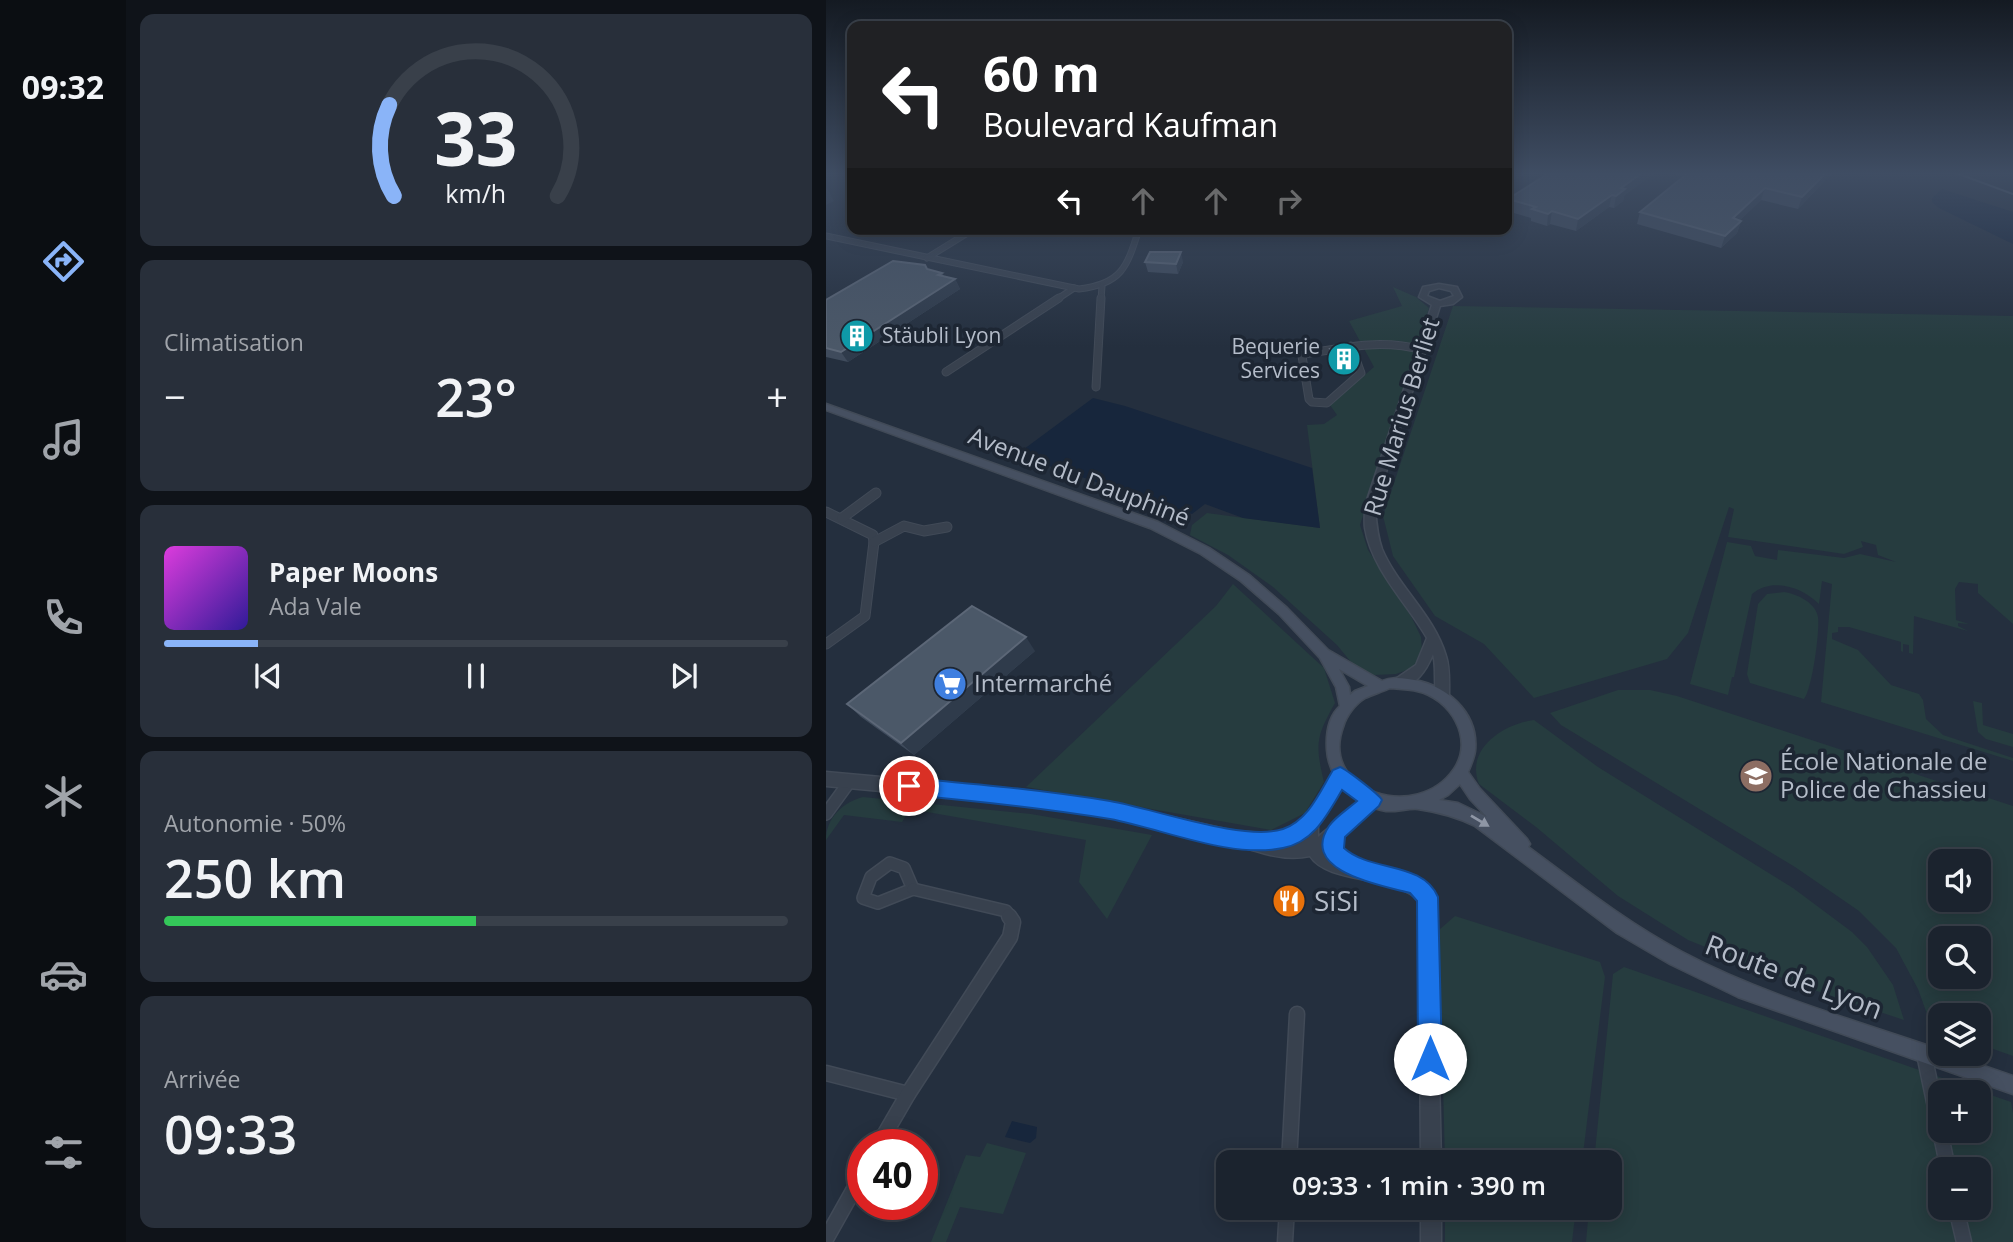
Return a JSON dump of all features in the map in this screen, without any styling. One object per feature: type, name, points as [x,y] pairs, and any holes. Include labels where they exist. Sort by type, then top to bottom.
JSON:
[{"type":"main road","name":"Avenue du Dauphiné","points":[[826,407],[1154,525],[1205,551],[1245,578],[1283,611],[1324,654],[1342,687],[1346,705]]},
{"type":"main road","name":"Avenue du Dauphiné","points":[[1324,654],[1378,685]]},
{"type":"main road","points":[[1402,682],[1443,694],[1461,713],[1467,726],[1469,741],[1467,757],[1449,786],[1433,796],[1415,802],[1393,804],[1373,800],[1354,790],[1340,776],[1332,758],[1330,739],[1335,721],[1346,705],[1361,693],[1378,685],[1402,682]]},
{"type":"main road","name":"Route de Lyon","points":[[1460,772],[1475,794],[1538,862]]},
{"type":"main road","name":"Route de Lyon","points":[[1415,802],[1458,810],[1473,817],[1538,862],[1623,927],[1676,958],[1738,988],[2013,1085]]},
{"type":"street","points":[[927,258],[964,235]]},
{"type":"street","points":[[826,236],[1074,288],[1102,286],[1117,278],[1127,268],[1137,235]]},
{"type":"street","points":[[1096,387],[1102,286]]},
{"type":"street","points":[[946,372],[1074,288]]},
{"type":"street","name":"Rue Marius Berliet","points":[[1437,303],[1370,506],[1368,523],[1379,557],[1433,638],[1441,658],[1443,694]]},
{"type":"street","points":[[1351,346],[1361,373],[1327,403],[1312,402],[1309,399],[1302,356],[1351,346],[1390,342],[1423,350]]},
{"type":"street","points":[[842,518],[876,494]]},
{"type":"street","points":[[826,512],[873,535],[874,542],[865,616],[826,644]]},
{"type":"street","points":[[874,542],[904,526],[924,531],[947,527]]},
{"type":"street","points":[[1402,682],[1421,668],[1433,638]]},
{"type":"street","points":[[1340,776],[1311,824],[1308,832],[1312,849],[1326,861],[1416,885],[1427,897],[1431,1150]]},
{"type":"street","points":[[826,779],[1023,797],[1113,811],[1239,839],[1287,853],[1312,849],[1373,800]]},
{"type":"street","points":[[826,814],[850,782]]},
{"type":"street","points":[[1239,839],[1284,838],[1311,824]]},
{"type":"street","points":[[1336,832],[1333,843],[1336,854],[1349,867]]},
{"type":"street","points":[[888,1129],[1010,937],[1013,922],[1006,911],[914,889]]},
{"type":"street","points":[[1290,1150],[1297,1014]]},
{"type":"street","points":[[1924,1054],[1945,1157]]},
{"type":"street","points":[[826,1073],[908,1094]]},
{"type":"street","points":[[826,1239],[847,1202]]},
{"type":"street","points":[[1285,1242],[1286,1220]]},
{"type":"street","points":[[1431,1220],[1431,1242]]},
{"type":"street","points":[[1959,1220],[1964,1242]]},
{"type":"green space","points":[[1393,287],[1416,297],[1429,308],[1360,525],[1368,550],[1411,616],[1421,637],[1422,652],[1415,667],[1396,674],[1374,675],[1355,667],[1337,645],[1273,587],[1228,555],[1190,535],[1192,525],[1207,513],[1320,528],[1307,425],[1324,424],[1337,415],[1330,405],[1374,367],[1349,321],[1402,306]]},
{"type":"green space","points":[[1453,306],[2013,316],[2013,624],[1978,593],[1978,584],[1959,582],[1955,589],[1956,620],[1969,624],[1958,623],[1958,626],[1968,631],[1914,616],[1913,654],[1909,653],[1909,645],[1903,644],[1903,652],[1901,642],[1849,627],[1838,627],[1838,632],[1832,633],[1832,639],[1858,650],[1891,685],[1919,694],[1923,700],[1926,719],[1943,735],[2013,758],[2013,761],[1821,702],[1832,584],[1822,581],[1819,604],[1804,593],[1787,586],[1769,586],[1752,594],[1728,695],[1690,684],[1727,542],[1751,546],[1755,556],[1777,560],[1778,550],[1844,558],[1860,554],[1896,562],[1878,555],[1876,545],[1861,541],[1863,547],[1844,554],[1728,537],[1734,509],[1729,507],[1688,633],[1667,659],[1534,698],[1484,644],[1435,616],[1393,556],[1383,516]]},
{"type":"green space","points":[[1233,584],[1324,668],[1335,703],[1319,741],[1324,782],[1305,813],[1271,830],[1026,787],[1216,606]]},
{"type":"green space","points":[[1784,592],[1805,600],[1813,607],[1818,617],[1815,660],[1804,699],[1750,683],[1747,674],[1758,604],[1767,594]]},
{"type":"green space","points":[[1618,690],[1650,690],[1677,696],[2013,806],[2013,1056],[1991,1048],[1991,1003],[1928,1003],[1928,1017],[1918,989],[1896,948],[1859,911],[1795,867],[1561,725],[1550,713]]},
{"type":"green space","points":[[1973,701],[1982,703],[1983,725],[2013,734],[2013,747],[1986,739],[1978,732]]},
{"type":"green space","points":[[1534,720],[1598,767],[1793,888],[1852,932],[1867,947],[1893,985],[1904,1020],[1805,987],[1688,940],[1618,896],[1536,827],[1479,784],[1476,771],[1482,749],[1499,733],[1522,722]]},
{"type":"green space","points":[[863,797],[1031,814],[1152,835],[1107,919],[1079,882],[1086,840],[910,809],[902,822],[844,815],[826,840],[829,825],[837,812]]},
{"type":"green space","points":[[1455,916],[1600,962],[1605,977],[1583,1150],[1445,1150],[1439,930]]},
{"type":"green space","points":[[1624,967],[1948,1080],[1928,1080],[1928,1143],[1991,1143],[1991,1095],[2011,1102],[2013,1242],[1586,1242],[1588,1220],[1622,1220],[1622,1150],[1595,1150],[1613,974]]},
{"type":"green space","points":[[987,1143],[1026,1153],[1003,1214],[960,1207],[946,1242],[931,1242],[966,1155],[980,1157]]},
{"type":"green space","points":[[1445,1220],[1575,1220],[1572,1242],[1445,1242]]},
{"type":"water","points":[[1986,231],[2013,231],[2013,244]]},
{"type":"water","points":[[1093,398],[1125,406],[1312,468],[1320,528],[1243,518],[1205,504],[1192,514],[1016,455]]},
{"type":"water","points":[[1012,1121],[1037,1127],[1036,1138],[1030,1143],[1005,1137]]},
{"type":"building","points":[[1707,231],[1730,231],[1725,236]]},
{"type":"building","points":[[1150,252],[1181,252],[1176,264],[1145,262]]},
{"type":"building","name":"Stäubli Lyon","points":[[893,261],[925,265],[927,269],[942,273],[938,275],[955,279],[841,352],[826,348],[826,300]]},
{"type":"building","points":[[1347,346],[1351,358],[1337,361],[1330,349]]},
{"type":"building","name":"Intermarché","points":[[972,606],[1026,637],[901,743],[847,704]]},
{"type":"place","name":"Stäubli Lyon","points":[[857,336]]},
{"type":"place","name":"Bequerie Services","points":[[1344,359]]},
{"type":"place","name":"Intermarché","points":[[950,684]]},
{"type":"place","name":"École Nationale de Police de Chassieu","points":[[1756,776]]},
{"type":"place","name":"SiSi","points":[[1289,901]]},
{"type":"route","points":[[909,786],[1023,797],[1113,811],[1234,838],[1263,840],[1284,838],[1311,824],[1340,776],[1354,790],[1373,800],[1336,832],[1333,843],[1336,854],[1349,867],[1416,885],[1424,891],[1429,903],[1430,1059]]}]
